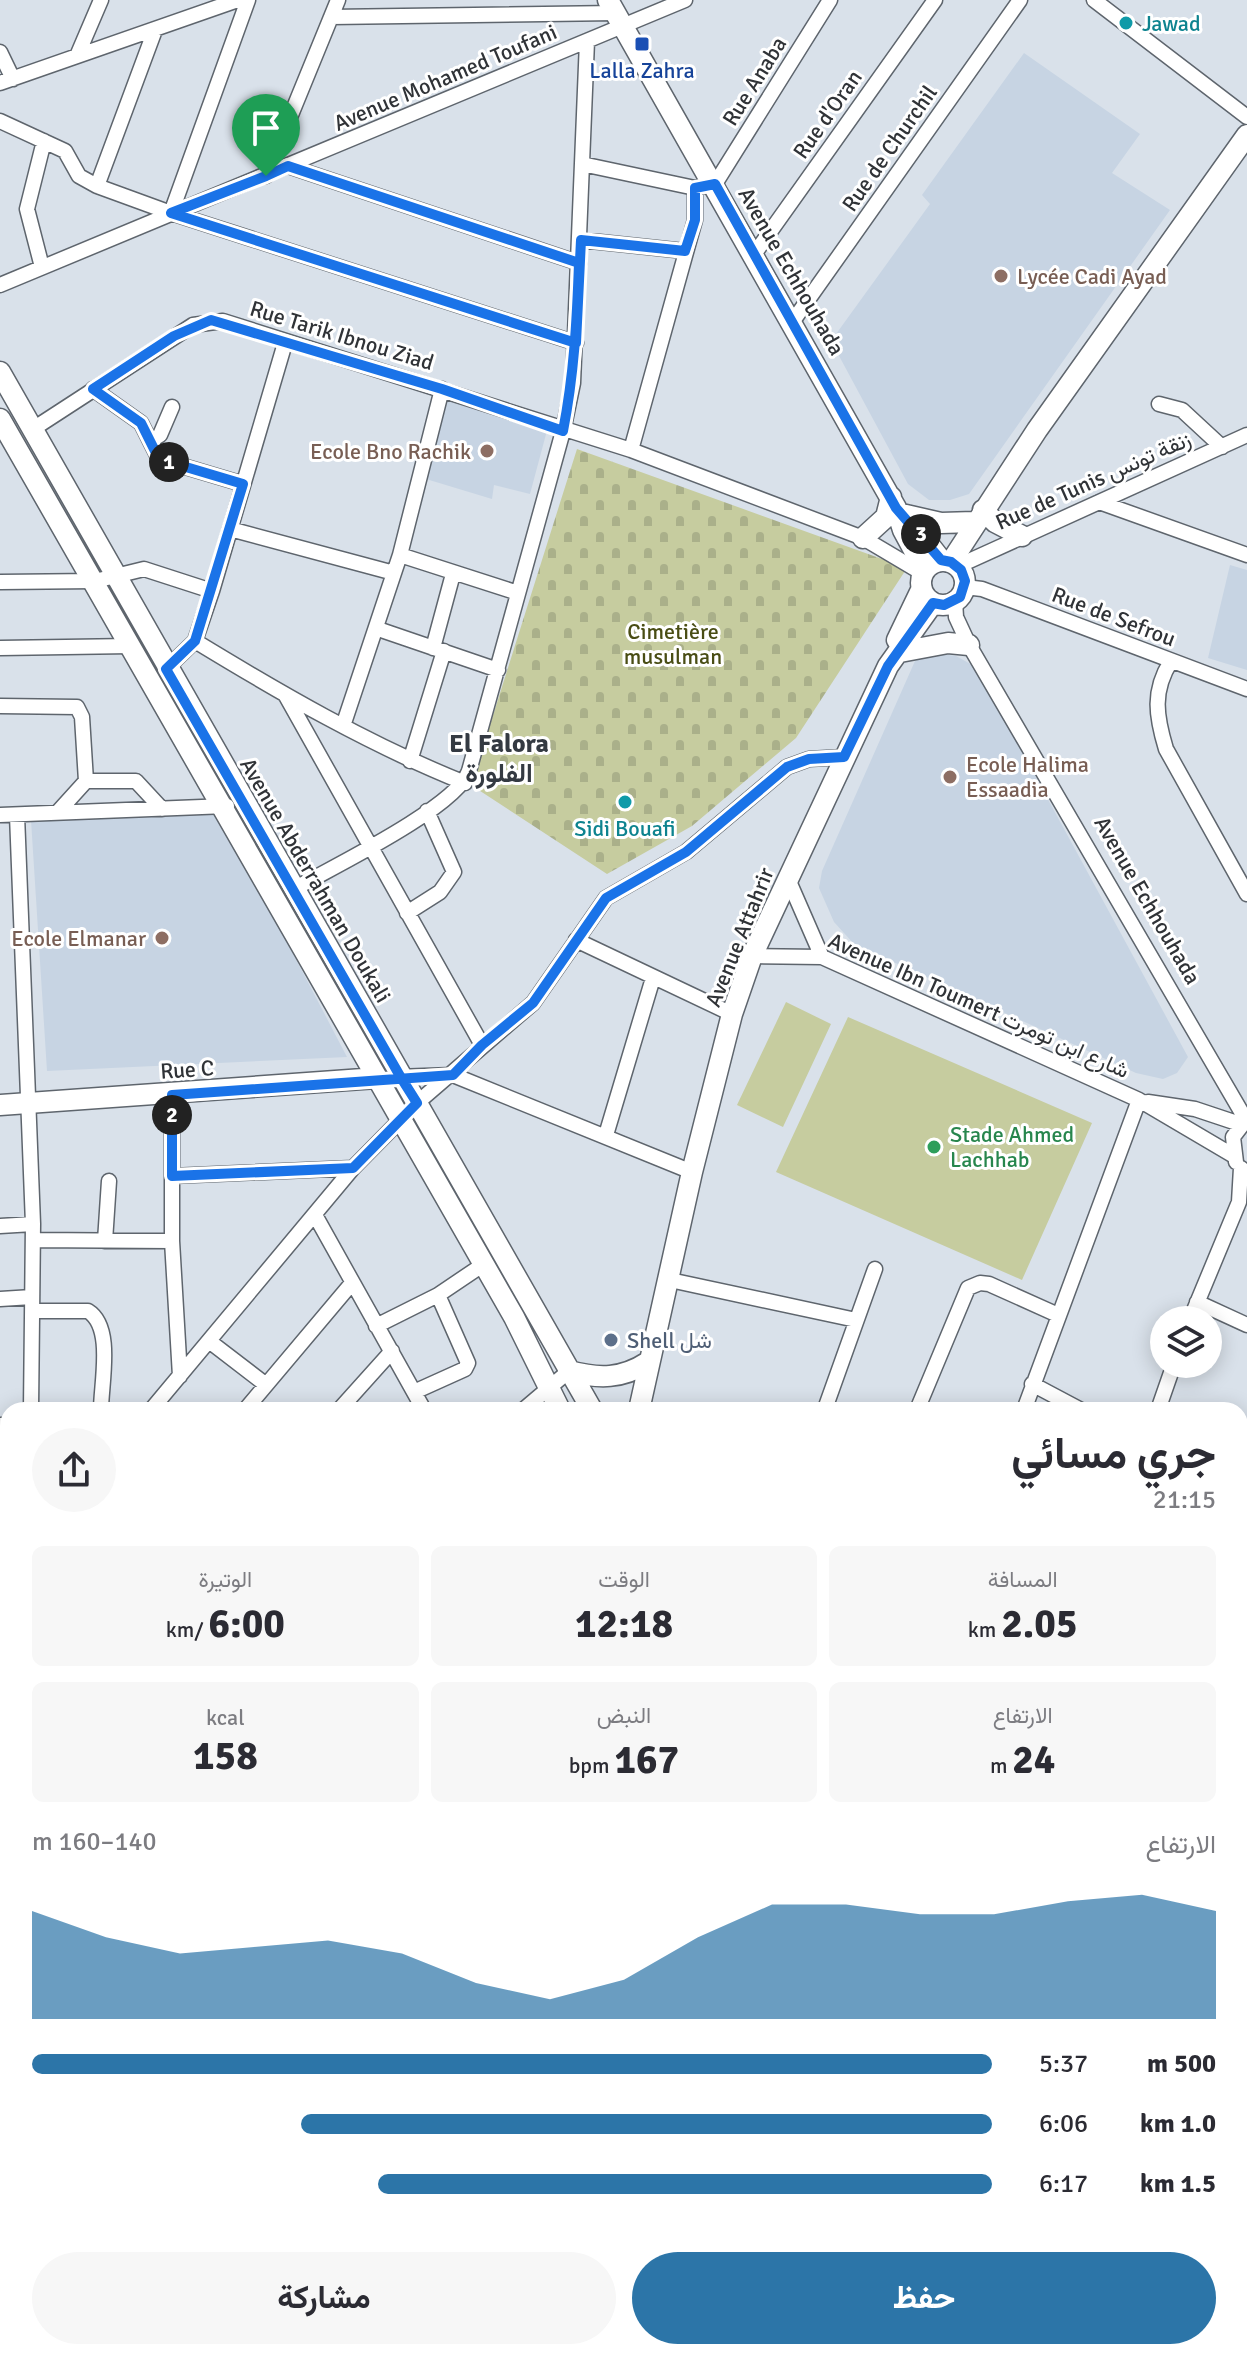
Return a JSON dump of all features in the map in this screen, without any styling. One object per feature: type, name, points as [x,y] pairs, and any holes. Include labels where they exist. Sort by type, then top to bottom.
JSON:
[{"type":"street","points":[[77,56],[101,0]]},
{"type":"street","points":[[0,52],[7,81],[238,0]]},
{"type":"street","points":[[171,213],[248,0]]},
{"type":"street","points":[[266,176],[338,0]]},
{"type":"street","points":[[508,0],[515,17]]},
{"type":"street","name":"Avenue Mohamed Toufani","points":[[0,285],[587,41],[616,13],[685,0]]},
{"type":"street","name":"Rue Anaba","points":[[705,186],[830,0]]},
{"type":"street","name":"Rue d'Oran","points":[[755,253],[935,0]]},
{"type":"street","name":"Rue de Churchil","points":[[793,321],[1020,0]]},
{"type":"street","points":[[1094,0],[1247,117]]},
{"type":"street","points":[[331,17],[515,17],[616,13]]},
{"type":"street","name":"Avenue Echhouhada","points":[[616,13],[705,186],[755,253],[898,507],[903,530],[943,585],[969,645],[1226,1082],[1244,1121]]},
{"type":"street","points":[[97,186],[155,30]]},
{"type":"street","points":[[294,889],[370,847],[465,783],[563,431],[576,343],[587,41]]},
{"type":"street","points":[[0,121],[68,152],[79,176],[97,186],[171,213],[576,343]]},
{"type":"street","points":[[42,267],[27,209],[44,141]]},
{"type":"street","points":[[979,516],[1244,144]]},
{"type":"street","points":[[582,164],[705,186],[631,450]]},
{"type":"street","points":[[288,166],[579,263]]},
{"type":"street","points":[[581,240],[685,251]]},
{"type":"street","name":"Rue Tarik Ibnou Ziad","points":[[33,429],[174,336],[211,320],[631,450],[863,538],[943,585]]},
{"type":"street","points":[[166,669],[195,641],[285,343]]},
{"type":"street","name":"Avenue Abderrahman Doukali","points":[[0,372],[33,429],[105,579],[131,646],[233,805],[294,889],[587,1402]]},
{"type":"street","points":[[93,389],[141,423],[159,459],[243,484]]},
{"type":"street","points":[[343,726],[378,629],[400,555],[442,389]]},
{"type":"street","points":[[1159,404],[1182,410],[1222,447]]},
{"type":"street","points":[[150,441],[160,435],[172,407]]},
{"type":"street","name":"Avenue Abderrahman Doukali","points":[[0,419],[166,669],[233,805],[377,1078],[484,1264],[556,1402]]},
{"type":"street","name":"Rue de Tunis زنقة تونس","points":[[943,585],[1022,536],[1247,435]]},
{"type":"street","points":[[1099,502],[1247,555]]},
{"type":"street","points":[[863,538],[898,507],[941,523],[979,516],[1022,536]]},
{"type":"street","name":"Avenue Attahrir","points":[[640,1402],[692,1172],[732,1014],[752,956],[844,757],[894,659],[943,585],[979,516]]},
{"type":"street","points":[[230,529],[394,573]]},
{"type":"street","points":[[400,555],[518,593]]},
{"type":"street","points":[[0,582],[105,579],[144,569],[212,591]]},
{"type":"street","points":[[410,761],[438,650],[453,574]]},
{"type":"street","name":"Rue de Sefrou","points":[[943,585],[982,589],[1247,689]]},
{"type":"street","points":[[378,629],[498,670]]},
{"type":"street","points":[[195,641],[343,726],[410,761],[465,783]]},
{"type":"street","points":[[894,659],[948,643],[969,645]]},
{"type":"street","points":[[0,648],[131,646]]},
{"type":"street","points":[[1171,661],[1160,678],[1156,696],[1158,722],[1166,749],[1247,894]]},
{"type":"street","points":[[286,696],[482,1045]]},
{"type":"street","points":[[0,706],[77,707],[82,717],[86,781],[57,813]]},
{"type":"street","points":[[158,1402],[353,1168],[417,1103],[533,1003],[606,898],[686,852],[787,767],[809,759],[844,757]]},
{"type":"street","points":[[86,781],[136,781],[162,809]]},
{"type":"street","points":[[0,815],[233,805]]},
{"type":"street","points":[[407,913],[448,885],[454,872],[427,811]]},
{"type":"street","points":[[17,815],[33,1224],[31,1402]]},
{"type":"street","points":[[788,879],[822,957]]},
{"type":"street","points":[[576,940],[732,1014]]},
{"type":"street","name":"Avenue Ibn Toumert شارع ابن تومرت","points":[[752,956],[801,954],[822,957],[1139,1100],[1240,1166]]},
{"type":"street","points":[[606,1135],[653,978]]},
{"type":"street","points":[[377,1078],[453,1075],[692,1172]]},
{"type":"street","name":"Rue C","points":[[0,1105],[377,1078]]},
{"type":"street","name":"Avenue Echhouhada","points":[[1226,1082],[1247,1102]]},
{"type":"street","points":[[172,1095],[172,1241],[180,1376]]},
{"type":"street","points":[[1026,1402],[1139,1100]]},
{"type":"street","name":"Avenue Ibn Toumert شارع ابن تومرت","points":[[1139,1100],[1244,1121]]},
{"type":"street","points":[[1195,1306],[1243,1197],[1240,1166],[1232,1141],[1244,1121]]},
{"type":"street","points":[[172,1176],[353,1168]]},
{"type":"street","points":[[105,1241],[109,1181]]},
{"type":"street","points":[[315,1215],[420,1402]]},
{"type":"street","points":[[0,1226],[33,1224]]},
{"type":"street","points":[[33,1240],[172,1241]]},
{"type":"street","points":[[376,1326],[438,1295],[484,1264]]},
{"type":"street","points":[[827,1402],[875,1269]]},
{"type":"street","points":[[670,1280],[856,1320]]},
{"type":"street","points":[[251,1402],[352,1283]]},
{"type":"street","points":[[920,1402],[968,1288],[980,1283],[989,1284],[1058,1315]]},
{"type":"street","points":[[414,1392],[465,1369],[468,1363],[438,1295]]},
{"type":"street","points":[[0,1299],[88,1311],[96,1316],[103,1335],[101,1402]]},
{"type":"street","points":[[1197,1302],[1247,1325]]},
{"type":"street","points":[[209,1341],[265,1384]]},
{"type":"street","points":[[348,1402],[392,1351]]},
{"type":"street","points":[[531,1402],[569,1371],[606,1378],[636,1370],[648,1362]]},
{"type":"street","points":[[1161,1402],[1169,1378]]},
{"type":"street","points":[[1032,1384],[1066,1402]]},
{"type":"shaded area","name":"Lycée Cadi Ayad","points":[[1024,53],[1140,134],[1112,173],[1170,210],[969,494],[950,500],[929,500],[908,484],[831,341],[930,204],[922,195]]},
{"type":"shaded area","name":"Ecole Bno Rachik","points":[[453,394],[549,423],[530,494],[494,485],[492,499],[426,479],[442,401]]},
{"type":"shaded area","points":[[1230,565],[1247,570],[1247,670],[1208,658]]},
{"type":"shaded area","name":"Ecole Halima Essaadia","points":[[933,653],[956,656],[976,667],[1188,1057],[1177,1073],[1163,1079],[1136,1073],[854,944],[834,922],[819,888],[822,871],[915,661]]},
{"type":"shaded area","name":"Ecole Elmanar","points":[[218,810],[347,1057],[47,1071],[31,820]]},
{"type":"green space","name":"Cimetière musulman","points":[[577,449],[907,568],[796,738],[692,826],[607,874],[471,785]]},
{"type":"green space","points":[[786,1002],[831,1024],[783,1127],[737,1105]]},
{"type":"green space","name":"Stade Ahmed Lachhab","points":[[848,1017],[1092,1123],[1022,1280],[776,1172]]},
{"type":"place","name":"Jawad","points":[[1126,23]]},
{"type":"place","name":"Lalla Zahra","points":[[642,44]]},
{"type":"place","name":"Lycée Cadi Ayad","points":[[1001,276]]},
{"type":"place","name":"Ecole Bno Rachik","points":[[487,451]]},
{"type":"place","name":"Ecole Halima Essaadia","points":[[950,777]]},
{"type":"place","name":"Sidi Bouafi","points":[[625,802]]},
{"type":"place","name":"Ecole Elmanar","points":[[162,938]]},
{"type":"place","name":"Stade Ahmed Lachhab","points":[[934,1147]]},
{"type":"place","name":"Shell شل","points":[[611,1340]]},
{"type":"district","name":"El Falora الفلورة","points":[[499,758]]},
{"type":"route","points":[[266,176],[171,213],[576,343],[581,240],[685,251],[695,220],[695,188],[715,184],[896,508],[906,515],[941,560],[958,566],[964,575],[965,587],[960,597],[950,604],[933,603],[888,666],[844,757],[809,759],[787,767],[686,852],[606,898],[533,1003],[506,1029],[482,1045],[453,1075],[400,1076],[172,1095],[172,1176],[353,1168],[417,1103],[400,1076],[166,669],[195,641],[243,484],[159,459],[141,423],[93,389],[174,336],[193,325],[211,320],[223,321],[285,343],[442,389],[563,431],[573,383],[576,343],[579,263],[288,166],[266,176]]}]
